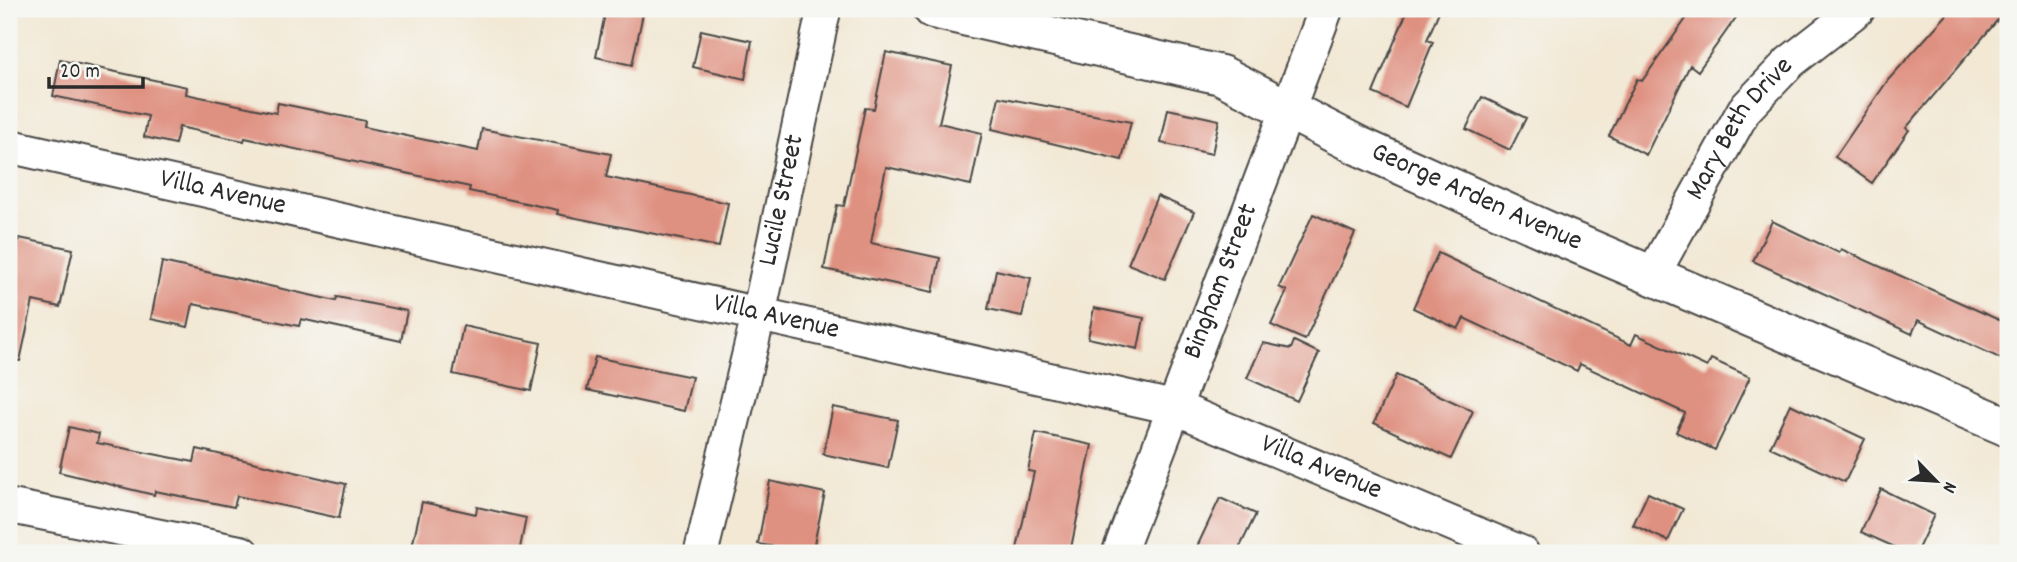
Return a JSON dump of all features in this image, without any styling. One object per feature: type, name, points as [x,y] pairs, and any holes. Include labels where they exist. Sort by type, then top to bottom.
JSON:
[{"type":"street","name":"Lucile Street","points":[[701,553],[759,313],[824,9]]},
{"type":"street","name":"George Arden Avenue","points":[[933,9],[1222,75],[1359,146],[1652,276],[2008,426]]},
{"type":"street","name":"Bingham Street","points":[[1119,553],[1326,9]]},
{"type":"street","name":"Mary Beth Drive","points":[[1652,276],[1744,110],[1790,62],[1858,9]]},
{"type":"street","name":"Villa Avenue","points":[[9,146],[1175,408],[1522,553]]},
{"type":"street","points":[[9,506],[242,553]]},
{"type":"building","points":[[606,9],[644,9],[632,65],[596,57]]},
{"type":"building","points":[[1408,9],[1440,9],[1427,40],[1433,42],[1406,107],[1373,93]]},
{"type":"building","points":[[1693,9],[1742,9],[1698,71],[1690,65],[1646,155],[1609,136],[1637,79],[1642,81]]},
{"type":"building","points":[[1952,9],[2007,9],[1906,128],[1909,130],[1872,183],[1835,157],[1888,80]]},
{"type":"building","points":[[701,30],[752,41],[745,79],[693,67]]},
{"type":"building","points":[[886,52],[952,66],[939,123],[982,133],[971,185],[886,167],[871,243],[940,258],[933,292],[824,269],[837,205],[844,206],[865,108],[874,109]]},
{"type":"building","points":[[60,60],[187,87],[186,94],[276,113],[278,103],[365,121],[364,127],[478,151],[482,129],[611,154],[606,177],[728,203],[719,247],[557,214],[558,210],[469,191],[470,187],[245,138],[244,141],[179,127],[175,144],[144,137],[148,116],[53,96]]},
{"type":"building","points":[[999,97],[1131,122],[1122,160],[992,129]]},
{"type":"building","points":[[1482,97],[1526,118],[1510,150],[1466,129]]},
{"type":"building","points":[[1168,109],[1219,120],[1212,154],[1161,143]]},
{"type":"building","points":[[1157,196],[1194,212],[1165,279],[1128,264]]},
{"type":"building","points":[[1313,214],[1355,233],[1305,340],[1271,325],[1287,291],[1279,287]]},
{"type":"building","points":[[1772,221],[1839,253],[1841,249],[2008,324],[2008,362],[1918,320],[1912,334],[1753,261]]},
{"type":"building","points":[[19,238],[73,249],[60,307],[33,301],[20,361],[9,360],[9,288]]},
{"type":"building","points":[[1438,253],[1631,345],[1636,334],[1707,367],[1711,359],[1750,377],[1715,450],[1676,432],[1685,413],[1580,364],[1577,371],[1464,318],[1458,329],[1413,308]]},
{"type":"building","points":[[162,262],[336,301],[337,297],[407,311],[401,341],[301,319],[299,326],[193,304],[188,327],[151,319]]},
{"type":"building","points":[[996,270],[1031,278],[1022,316],[988,309]]},
{"type":"building","points":[[1094,308],[1144,318],[1138,349],[1088,338]]},
{"type":"building","points":[[463,326],[541,343],[531,391],[453,374]]},
{"type":"building","points":[[1294,341],[1319,353],[1297,401],[1247,378],[1263,343],[1291,349]]},
{"type":"building","points":[[595,357],[692,377],[684,411],[587,390]]},
{"type":"building","points":[[1396,375],[1473,411],[1451,459],[1374,423]]},
{"type":"building","points":[[1790,404],[1865,439],[1845,482],[1770,447]]},
{"type":"building","points":[[833,407],[898,420],[888,468],[823,454]]},
{"type":"building","points":[[69,427],[99,434],[97,443],[194,462],[197,449],[346,484],[339,518],[237,496],[234,507],[155,491],[154,495],[59,472]]},
{"type":"building","points":[[1036,433],[1092,445],[1070,553],[1016,553],[1034,472],[1028,471]]},
{"type":"building","points":[[770,481],[825,493],[812,553],[758,544]]},
{"type":"building","points":[[1881,489],[1934,515],[1916,553],[1908,553],[1861,532]]},
{"type":"building","points":[[1648,493],[1683,509],[1668,541],[1633,525]]},
{"type":"building","points":[[1220,498],[1256,514],[1237,553],[1194,553]]},
{"type":"building","points":[[422,502],[476,514],[477,507],[526,518],[519,553],[477,553],[455,549],[454,553],[444,553],[412,547]]}]
